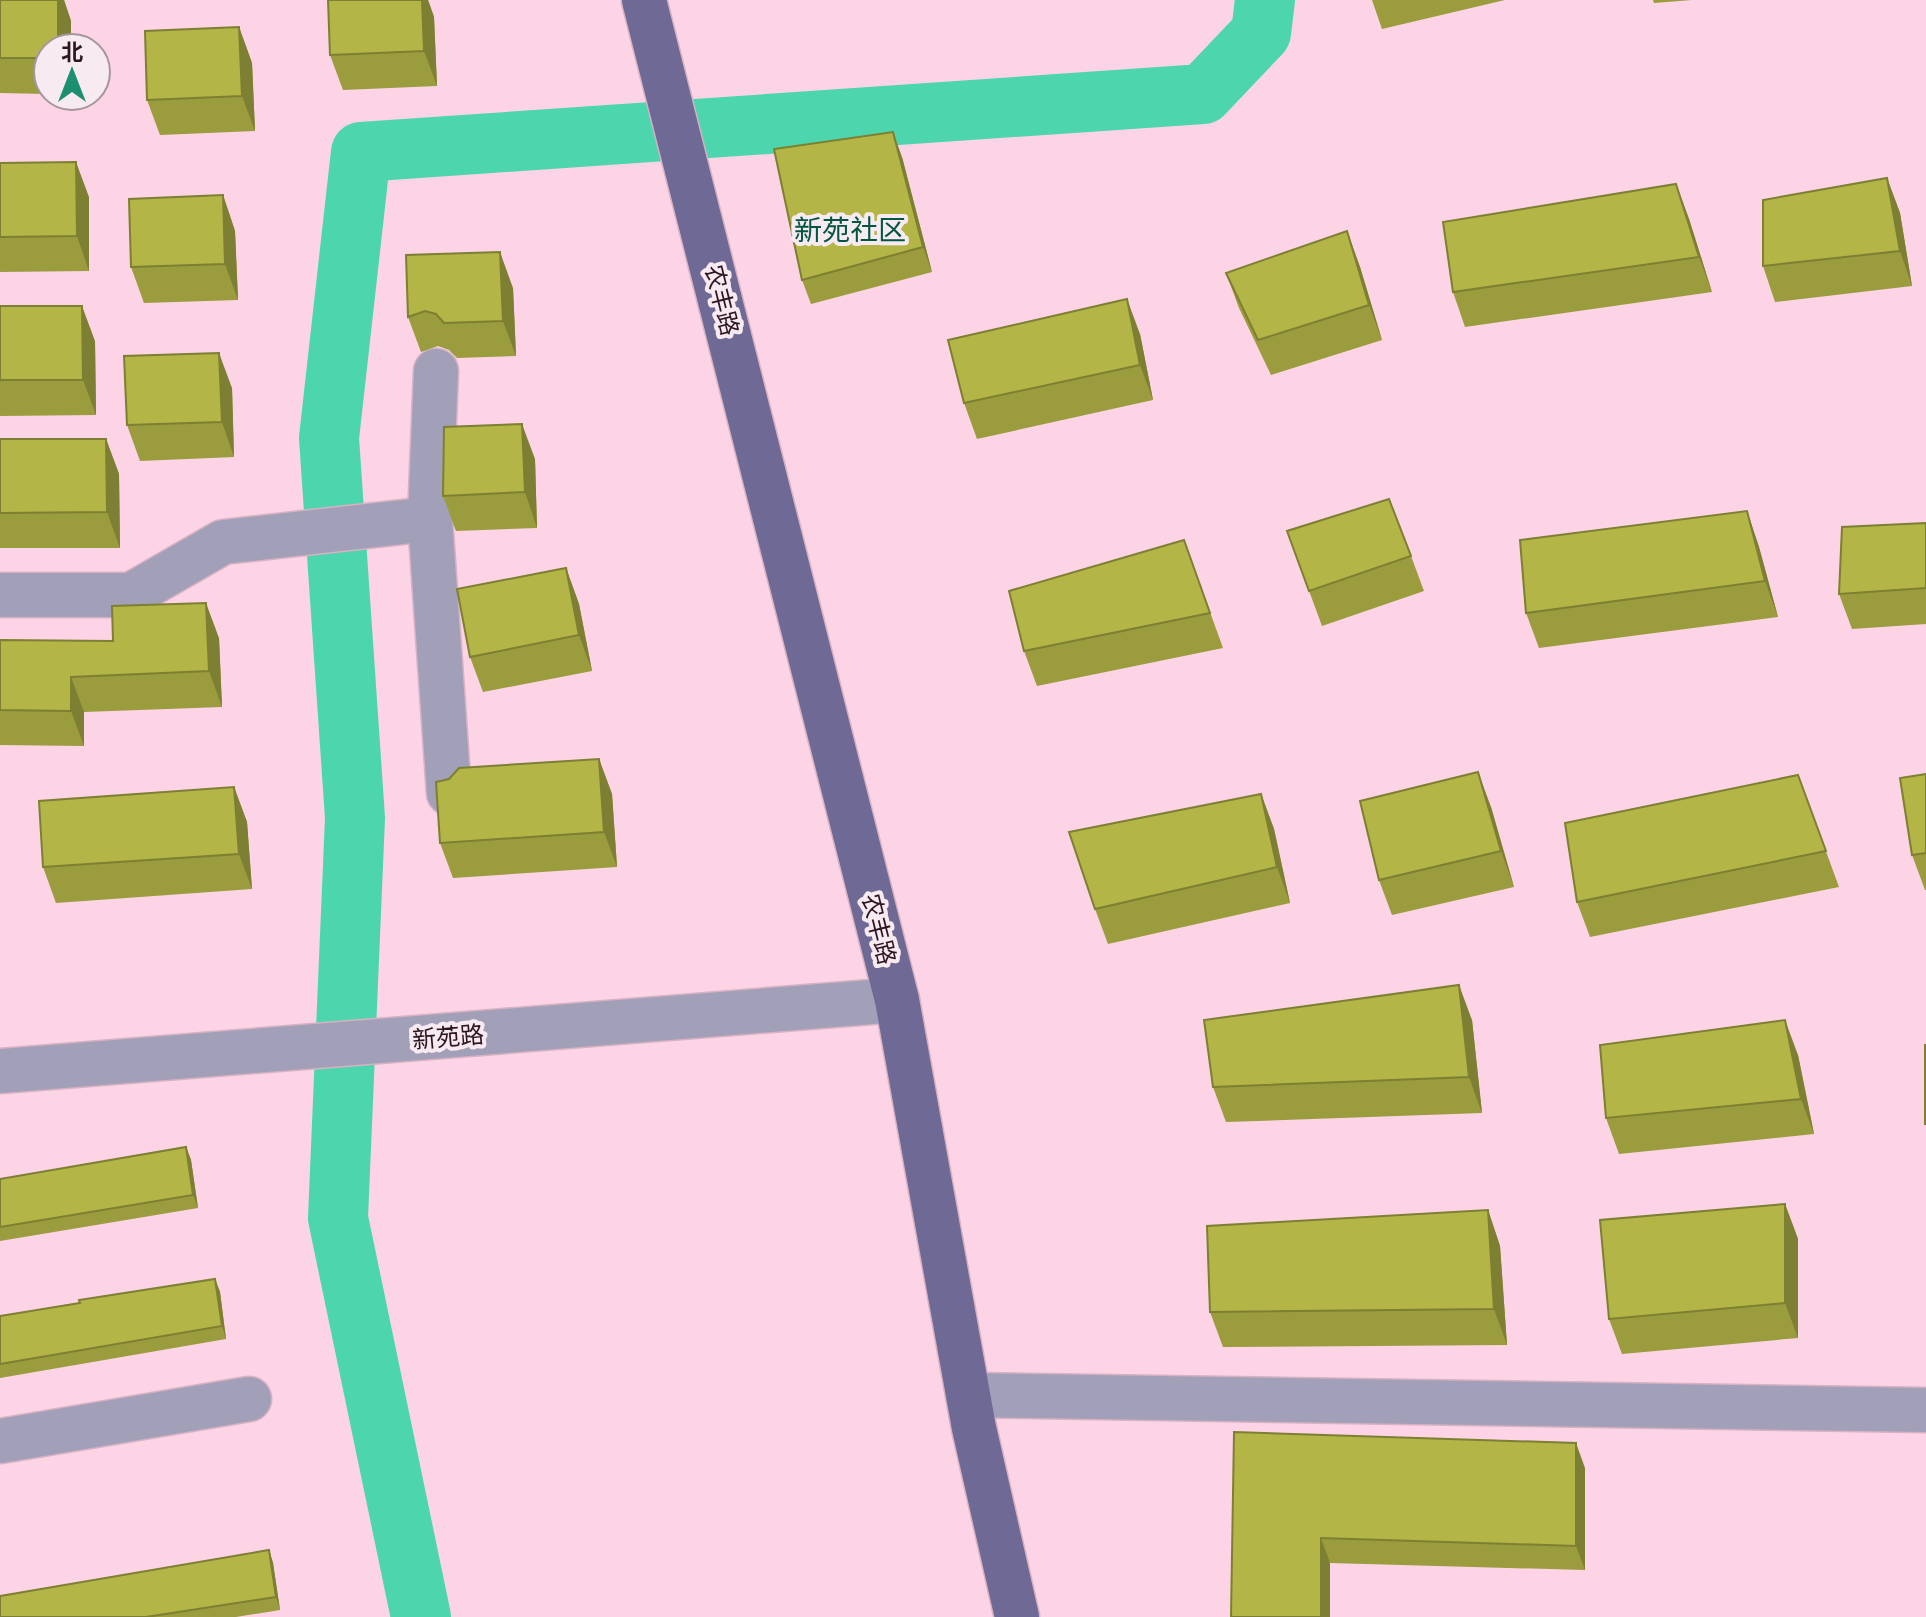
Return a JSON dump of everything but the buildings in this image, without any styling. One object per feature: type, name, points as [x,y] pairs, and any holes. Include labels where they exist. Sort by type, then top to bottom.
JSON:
[{"type":"main road","name":"农丰路","points":[[645,5],[897,1000],[968,1395],[1017,1617]]},
{"type":"street","points":[[436,371],[430,519],[449,793]]},
{"type":"street","points":[[0,595],[131,595],[223,542],[430,519]]},
{"type":"street","name":"新苑路","points":[[0,1071],[897,1000]]},
{"type":"street","points":[[968,1395],[1926,1410]]},
{"type":"street","points":[[0,1441],[249,1399]]},
{"type":"waterway","points":[[421,1617],[338,1218],[355,818],[329,438],[361,152],[1203,94],[1261,33],[1265,0]]},
{"type":"district","name":"新苑社区","points":[[850,230]]}]
